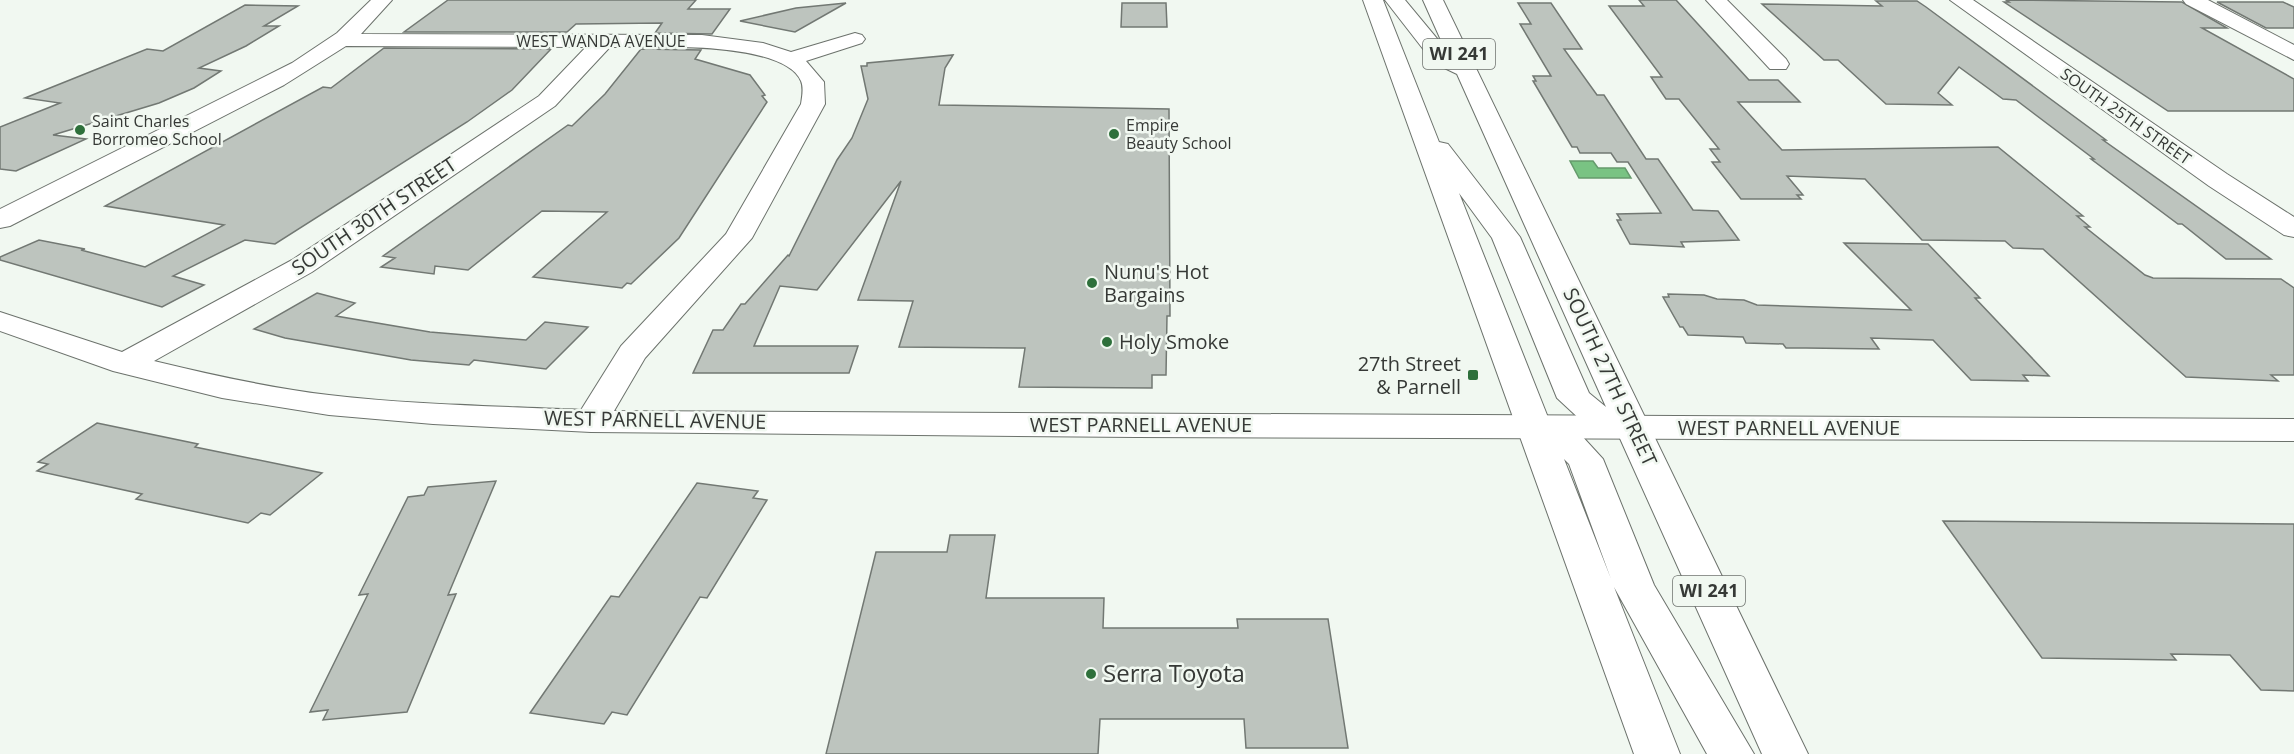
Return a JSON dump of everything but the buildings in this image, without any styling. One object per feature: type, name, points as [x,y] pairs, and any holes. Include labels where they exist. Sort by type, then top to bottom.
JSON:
[{"type":"street","points":[[0,220],[294,69],[343,40],[368,19],[382,0]]},
{"type":"street","name":"WI 241","points":[[1373,0],[1657,754]]},
{"type":"street","points":[[1395,0],[1442,58],[1469,76]]},
{"type":"street","points":[[1716,0],[1778,64]]},
{"type":"street","name":"SOUTH 25TH STREET","points":[[1960,0],[2218,180],[2294,229]]},
{"type":"street","points":[[2193,0],[2294,54]]},
{"type":"street","name":"SOUTH 27TH STREET","points":[[1432,4],[1469,76],[1785,754]]},
{"type":"street","points":[[790,59],[855,39]]},
{"type":"street","name":"WEST WANDA AVENUE","points":[[343,40],[730,43],[763,49],[790,59]]},
{"type":"street","name":"SOUTH 30TH STREET","points":[[124,364],[302,266],[547,101],[604,41]]},
{"type":"street","points":[[591,421],[632,353],[738,238],[813,104],[815,88],[809,74],[790,59]]},
{"type":"street","points":[[1420,126],[1454,166],[1506,237],[1574,398],[1597,417],[1633,428]]},
{"type":"street","name":"WEST PARNELL AVENUE","points":[[0,321],[124,364],[222,388],[329,405],[433,414],[591,421],[2294,430]]},
{"type":"street","points":[[1534,427],[1568,443],[1585,459],[1634,586],[1731,754]]},
{"type":"shaded area","points":[[1570,161],[1593,161],[1598,168],[1625,168],[1631,178],[1579,178]]},
{"type":"place","name":"Saint Charles Borromeo School","points":[[80,130]]},
{"type":"place","name":"Empire Beauty School","points":[[1114,134]]},
{"type":"place","name":"Nunu's Hot Bargains","points":[[1092,283]]},
{"type":"place","name":"Holy Smoke","points":[[1107,342]]},
{"type":"place","name":"27th Street & Parnell","points":[[1473,375]]},
{"type":"place","name":"Serra Toyota","points":[[1091,674]]}]
